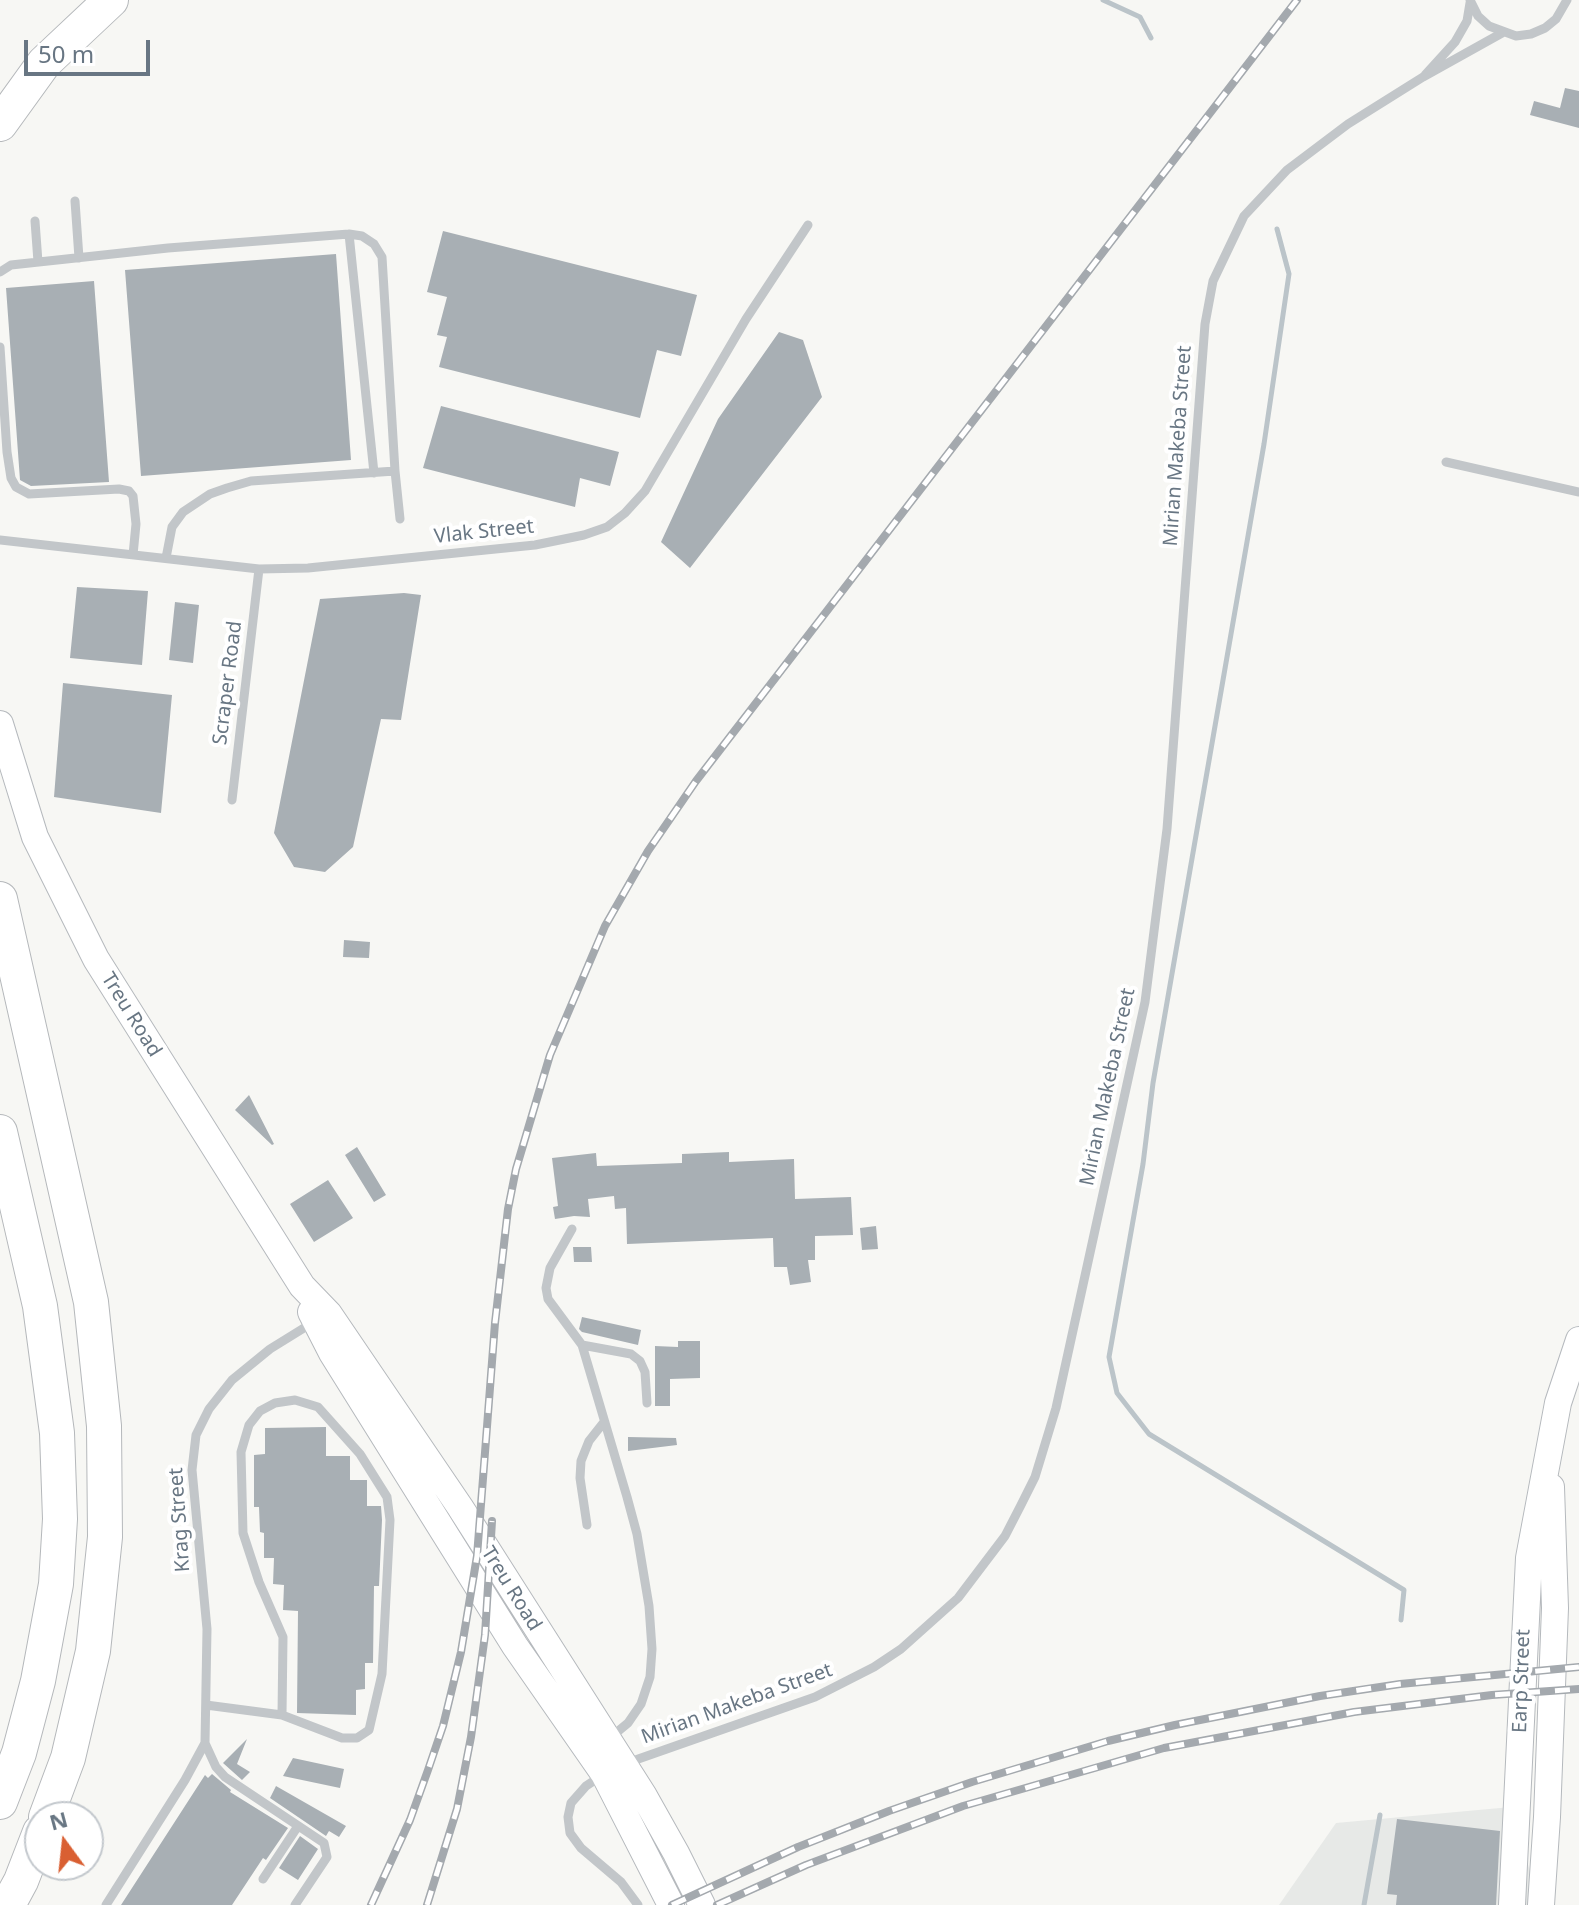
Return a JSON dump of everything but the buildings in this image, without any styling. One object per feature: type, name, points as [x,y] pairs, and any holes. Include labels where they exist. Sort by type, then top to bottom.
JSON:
[{"type":"highway","points":[[0,124],[44,63],[111,0]]},
{"type":"highway","points":[[0,899],[91,1302],[104,1426],[105,1537],[93,1651],[68,1758],[52,1801]]},
{"type":"highway","points":[[0,1132],[40,1306],[57,1433],[60,1519],[56,1584],[38,1681],[19,1753],[0,1802]]},
{"type":"highway","points":[[0,1192],[23,1269],[40,1306]]},
{"type":"highway","points":[[8,1905],[24,1873]]},
{"type":"street","name":"Treu Road","points":[[0,724],[35,837],[96,959],[322,1318],[460,1507],[608,1740],[613,1769],[671,1905]]},
{"type":"street","name":"Treu Road","points":[[322,1318],[332,1353],[507,1633],[676,1853],[702,1905]]},
{"type":"street","name":"Earp Street","points":[[1512,1905],[1524,1607],[1532,1535],[1558,1403],[1579,1340]]},
{"type":"street","name":"Earp Street","points":[[1541,1905],[1555,1608],[1549,1459]]},
{"type":"lane","points":[[1470,2],[1478,16],[1489,26],[1516,36],[1545,28],[1556,19],[1567,0]]},
{"type":"lane","name":"Mirian Makeba Street","points":[[1423,77],[1455,42],[1467,21],[1470,2]]},
{"type":"lane","name":"Mirian Makeba Street","points":[[638,1905],[621,1882],[581,1848],[569,1826],[571,1803],[586,1786],[613,1769],[846,1684],[901,1649],[958,1598],[983,1568],[1005,1536],[1035,1477],[1056,1408],[1129,1084],[1156,933],[1174,753],[1205,324],[1213,281],[1244,216],[1287,170],[1348,124],[1502,33]]},
{"type":"lane","points":[[75,201],[79,258]]},
{"type":"lane","points":[[35,221],[38,262]]},
{"type":"lane","name":"Vlak Street","points":[[0,540],[259,569],[308,568],[535,545],[607,527],[645,491],[746,319],[808,225]]},
{"type":"lane","points":[[349,234],[374,473]]},
{"type":"lane","points":[[0,272],[11,265],[38,262],[349,234],[362,236],[374,244],[382,257],[400,519]]},
{"type":"lane","points":[[0,347],[7,452],[11,478],[16,487],[29,494],[129,491],[133,496],[136,524],[133,555]]},
{"type":"lane","points":[[1446,462],[1579,492]]},
{"type":"lane","points":[[166,558],[172,527],[183,512],[210,494],[251,481],[395,471]]},
{"type":"lane","name":"Scraper Road","points":[[232,800],[259,569]]},
{"type":"lane","points":[[572,1229],[550,1268],[546,1288],[548,1299],[582,1345],[637,1534],[649,1606],[650,1677],[641,1704],[628,1723],[608,1740]]},
{"type":"lane","name":"Krag Street","points":[[205,1743],[207,1629],[192,1470],[196,1435],[209,1409],[232,1380],[270,1349],[322,1318]]},
{"type":"lane","points":[[582,1345],[631,1354],[640,1361],[645,1372],[647,1403]]},
{"type":"lane","points":[[206,1705],[282,1715],[342,1738],[357,1738],[369,1730],[382,1674],[390,1520],[387,1497],[360,1454],[318,1407],[295,1400],[275,1403],[260,1411],[249,1425],[241,1452],[243,1533],[259,1582],[283,1637],[282,1715]]},
{"type":"lane","points":[[587,1525],[580,1478],[581,1461],[589,1441],[604,1422]]},
{"type":"lane","points":[[205,1743],[216,1767],[225,1777],[324,1843],[327,1857],[295,1905]]},
{"type":"lane","points":[[106,1905],[205,1743]]},
{"type":"lane","points":[[263,1879],[298,1826]]},
{"type":"shaded area","points":[[1511,1807],[1540,1905],[1279,1905],[1336,1823]]},
{"type":"waterway","points":[[1103,0],[1140,17],[1151,38]]},
{"type":"waterway","points":[[1277,229],[1289,274],[1264,444],[1153,1083],[1143,1164],[1109,1357],[1117,1393],[1149,1434],[1404,1590],[1401,1620]]},
{"type":"waterway","points":[[1364,1905],[1380,1815]]},
{"type":"railway","points":[[371,1905],[410,1820],[428,1770],[443,1726],[461,1652],[477,1556],[495,1323],[508,1209],[516,1169],[550,1055],[605,926],[648,851],[696,781],[1297,0]]},
{"type":"railway","points":[[427,1905],[457,1809],[471,1737],[485,1635],[492,1521]]},
{"type":"railway","points":[[672,1905],[798,1847],[889,1811],[1108,1741],[1320,1696],[1400,1684],[1579,1667]]},
{"type":"railway","points":[[717,1905],[806,1865],[963,1806],[1164,1748],[1354,1712],[1492,1695],[1579,1689]]}]
